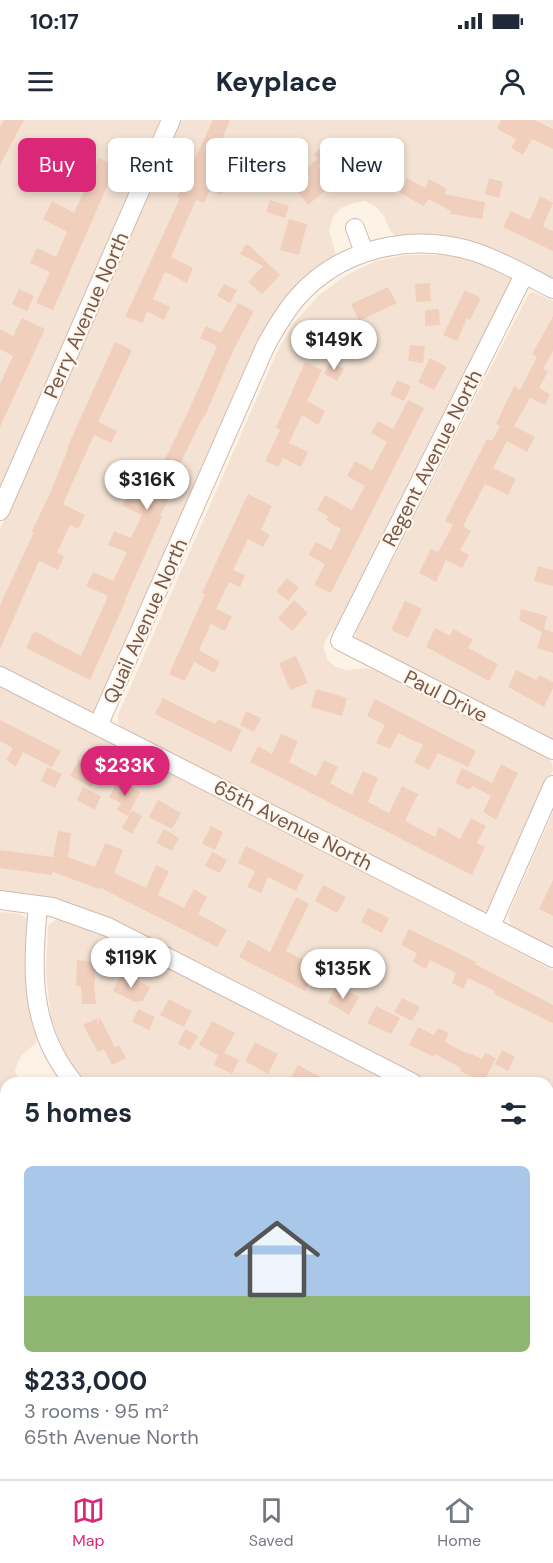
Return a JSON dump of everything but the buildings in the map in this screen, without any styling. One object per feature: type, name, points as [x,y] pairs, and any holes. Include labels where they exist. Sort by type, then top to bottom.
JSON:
[{"type":"street","name":"Perry Avenue North","points":[[0,511],[171,120]]},
{"type":"street","points":[[355,228],[364,252]]},
{"type":"street","name":"Quail Avenue North","points":[[98,726],[266,345],[279,321],[303,292],[339,264],[364,252],[391,246],[418,244],[447,246],[474,252],[524,274],[553,290]]},
{"type":"street","name":"Regent Avenue North","points":[[340,641],[524,274]]},
{"type":"street","name":"Paul Drive","points":[[340,641],[553,750]]},
{"type":"street","name":"65th Avenue North","points":[[0,676],[553,958]]},
{"type":"street","points":[[491,926],[553,786]]},
{"type":"street","points":[[0,900],[38,904],[108,927],[401,1077]]},
{"type":"street","points":[[38,904],[33,976],[38,1010],[48,1062],[67,1077]]},
{"type":"shaded area","points":[[0,120],[160,120],[152,138],[108,138],[108,192],[129,192],[0,488]]},
{"type":"shaded area","points":[[179,120],[553,120],[553,282],[397,237],[390,231],[384,216],[375,206],[365,201],[341,208],[333,217],[329,230],[337,259],[282,314],[96,713],[91,713],[0,667],[0,529],[147,192],[194,192],[194,138],[171,138]]},
{"type":"shaded area","points":[[406,255],[448,255],[481,264],[512,280],[338,627],[330,633],[323,646],[328,661],[336,667],[347,670],[372,669],[549,758],[553,770],[491,909],[485,912],[476,912],[122,730],[118,723],[118,715],[278,350],[293,324],[318,296],[345,276],[376,261]]},
{"type":"shaded area","points":[[532,292],[553,301],[553,742],[359,643],[356,638],[356,631],[528,295]]},
{"type":"shaded area","points":[[0,686],[553,970],[553,1077],[419,1077],[115,921],[81,907],[0,891]]},
{"type":"shaded area","points":[[553,812],[553,951],[512,930],[508,915]]},
{"type":"shaded area","points":[[0,912],[20,914],[26,918],[28,924],[37,1036],[36,1043],[22,1055],[17,1064],[15,1071],[18,1077],[0,1077]]},
{"type":"shaded area","points":[[58,918],[88,927],[378,1077],[80,1077],[70,1065],[51,1020],[46,973],[48,926]]}]
